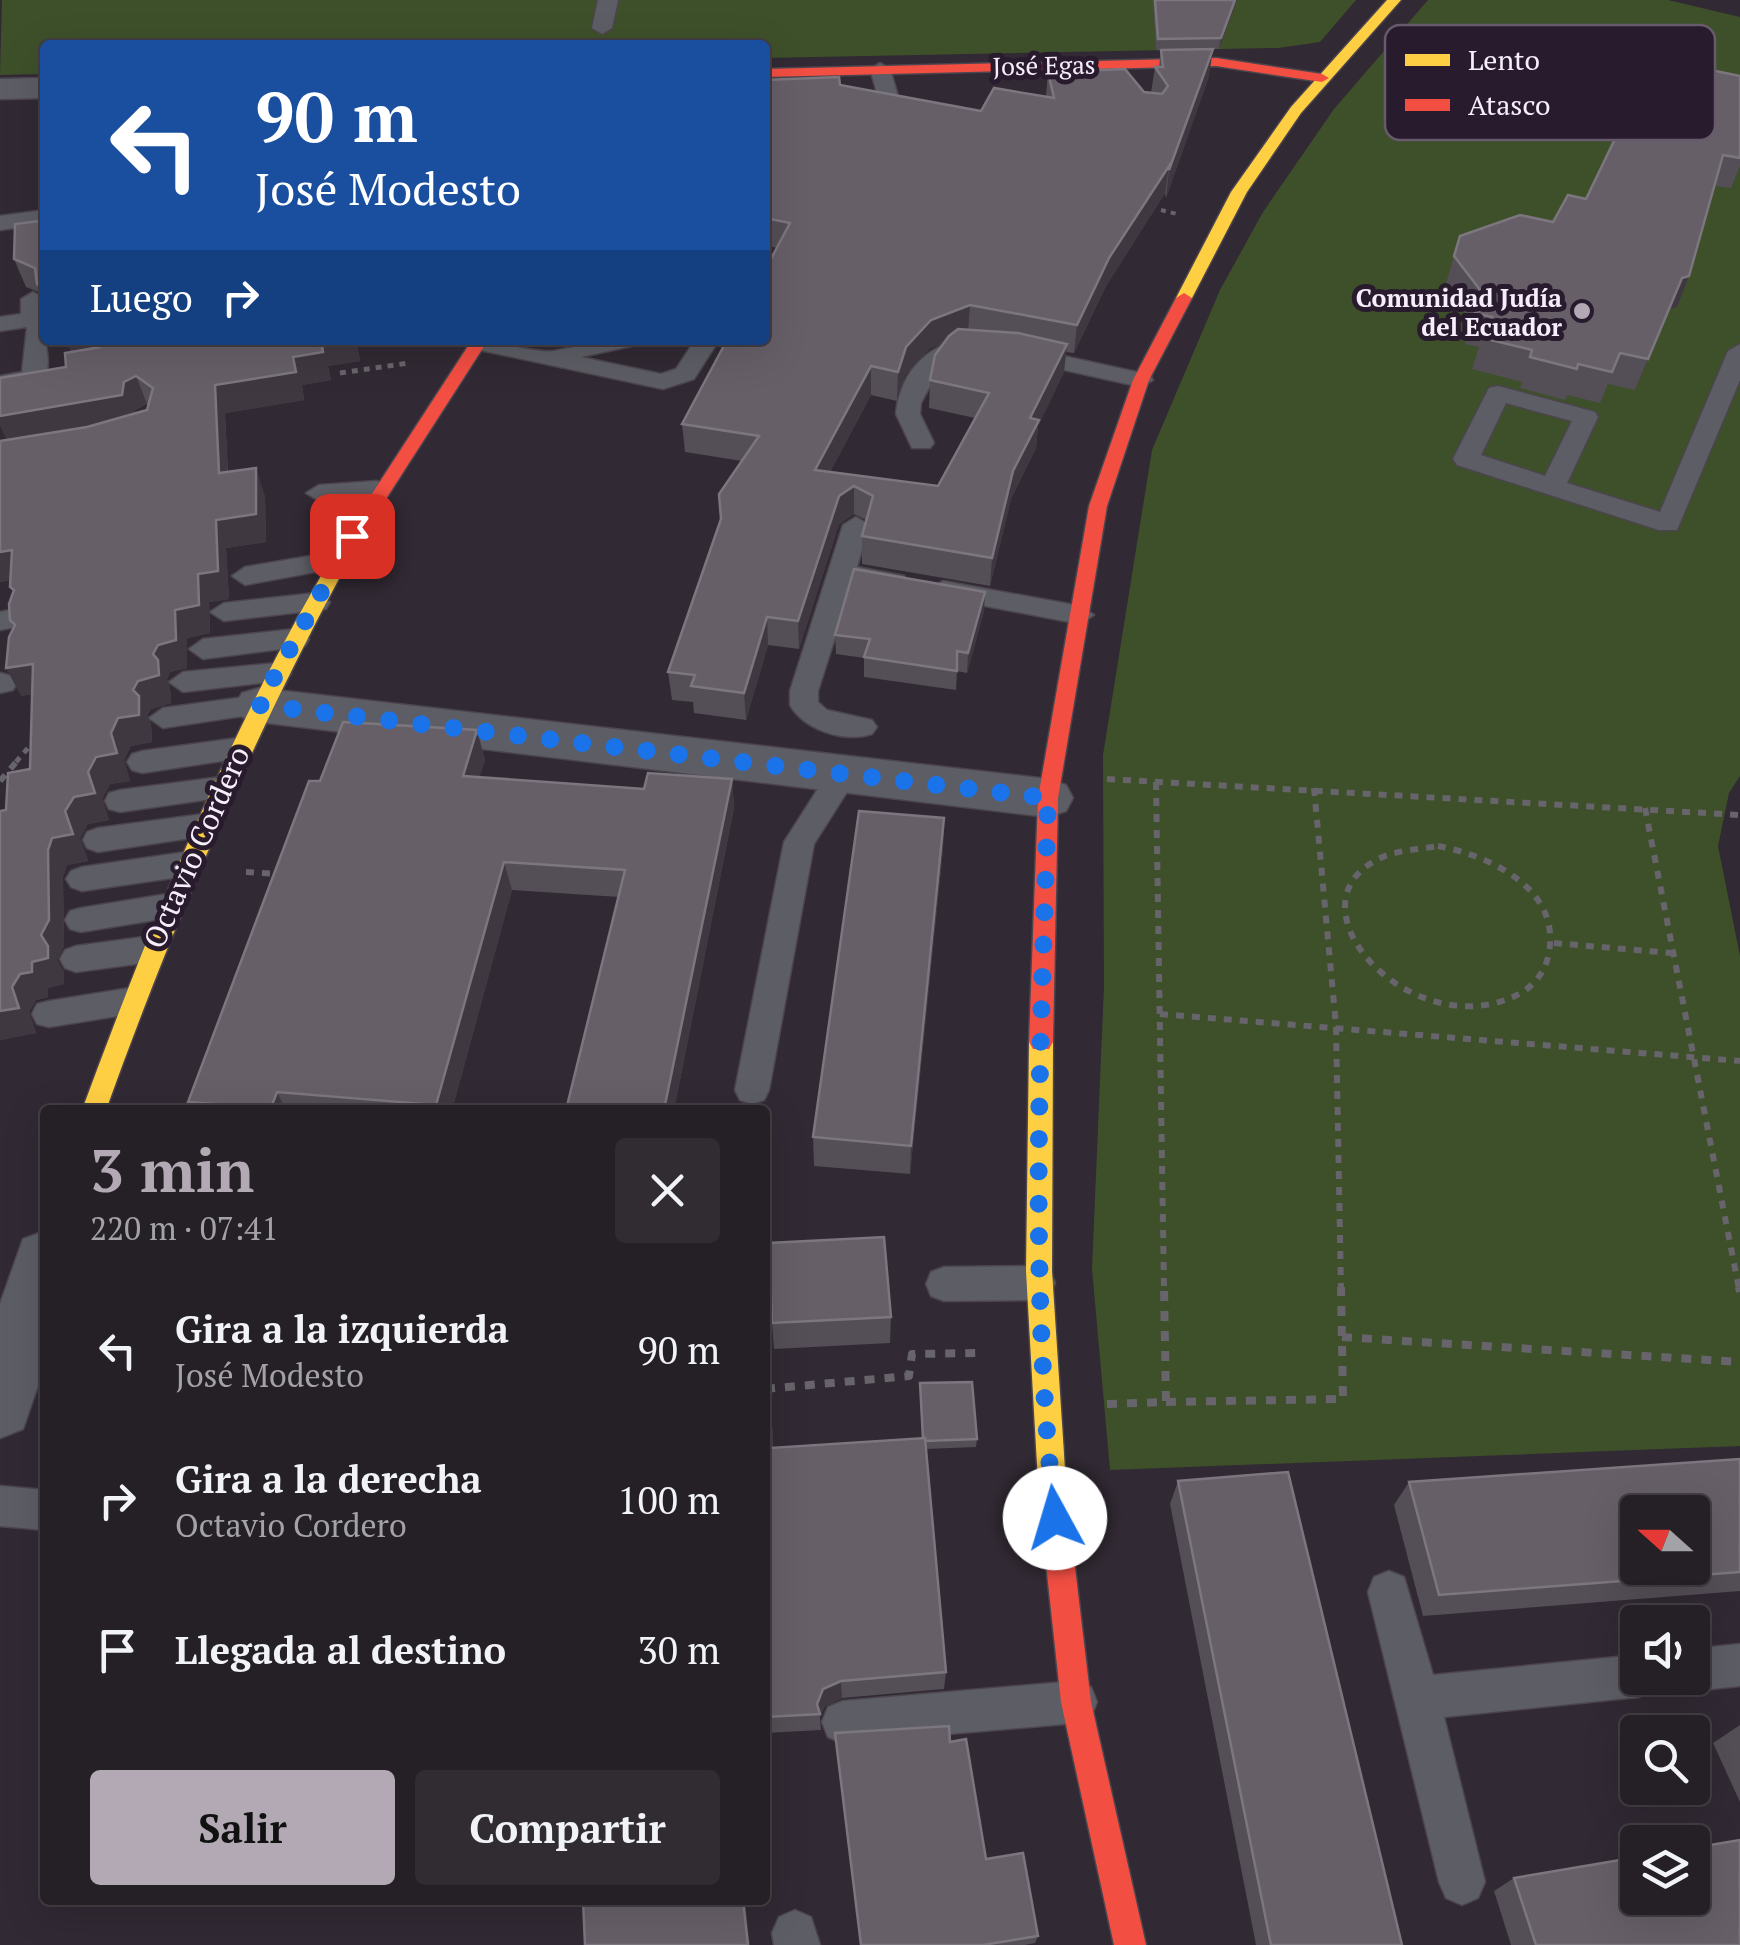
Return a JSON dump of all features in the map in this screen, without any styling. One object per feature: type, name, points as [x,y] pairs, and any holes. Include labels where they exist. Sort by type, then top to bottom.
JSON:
[{"type":"street","points":[[1130,1945],[1076,1702],[1043,1407],[1038,1283],[1050,786],[1098,506],[1141,380],[1239,192],[1322,78],[1394,0]]},
{"type":"street","name":"José Egas","points":[[770,72],[880,69],[1133,73],[1216,62],[1322,78]]},
{"type":"street","points":[[0,89],[40,88]]},
{"type":"street","name":"Octavio Cordero","points":[[96,1105],[167,906],[268,689],[377,490],[476,345]]},
{"type":"street","points":[[268,689],[853,750],[1050,786]]},
{"type":"street","points":[[0,1277],[40,1244]]},
{"type":"street","points":[[0,1406],[40,1275]]},
{"type":"lane","points":[[602,28],[608,0]]},
{"type":"lane","points":[[880,69],[890,104]]},
{"type":"lane","points":[[0,224],[40,218]]},
{"type":"lane","points":[[0,324],[32,319],[33,299]]},
{"type":"lane","points":[[34,377],[37,329]]},
{"type":"lane","points":[[494,345],[663,382],[686,374],[704,345]]},
{"type":"lane","points":[[528,354],[586,352],[610,345]]},
{"type":"lane","points":[[922,444],[908,414],[909,403],[933,358],[952,346],[983,345],[1141,380]]},
{"type":"lane","points":[[1552,488],[1586,417],[1498,394],[1466,459],[1552,488],[1668,524],[1740,352]]},
{"type":"lane","points":[[0,383],[34,377],[62,381],[0,398]]},
{"type":"lane","points":[[319,493],[377,490]]},
{"type":"lane","points":[[752,1090],[799,842],[853,750],[804,705],[804,691],[856,526]]},
{"type":"lane","points":[[245,576],[339,560]]},
{"type":"lane","points":[[842,573],[1080,616]]},
{"type":"lane","points":[[224,612],[316,602]]},
{"type":"lane","points":[[202,649],[295,639]]},
{"type":"lane","points":[[183,682],[268,689]]},
{"type":"lane","points":[[163,718],[268,689]]},
{"type":"lane","points":[[142,762],[238,749]]},
{"type":"lane","points":[[120,801],[221,788]]},
{"type":"lane","points":[[98,840],[204,825]]},
{"type":"lane","points":[[82,880],[186,864]]},
{"type":"lane","points":[[81,920],[167,906]]},
{"type":"lane","points":[[76,959],[151,948]]},
{"type":"lane","points":[[49,1014],[130,1001]]},
{"type":"lane","points":[[944,1284],[1038,1283]]},
{"type":"lane","points":[[0,1506],[40,1510]]},
{"type":"lane","points":[[1389,1592],[1462,1882]]},
{"type":"lane","points":[[1710,1668],[1740,1665]]},
{"type":"lane","points":[[1418,1698],[1620,1678]]},
{"type":"lane","points":[[843,1722],[1076,1702]]},
{"type":"path","points":[[340,372],[418,361],[460,367]]},
{"type":"path","points":[[0,781],[40,734]]},
{"type":"path","points":[[1156,782],[1166,1402]]},
{"type":"path","points":[[1050,786],[1156,782],[1314,788],[1740,815]]},
{"type":"path","points":[[1043,1407],[1343,1398],[1336,1026],[1314,788]]},
{"type":"path","points":[[1645,808],[1690,1056],[1740,1292]]},
{"type":"path","points":[[1438,846],[1467,851],[1494,862],[1528,888],[1550,920],[1554,943],[1548,965],[1536,984],[1515,999],[1458,1008],[1398,990],[1373,972],[1355,951],[1344,928],[1343,904],[1350,884],[1364,866],[1385,854],[1438,846]]},
{"type":"path","points":[[239,871],[294,875]]},
{"type":"path","points":[[1554,943],[1671,953]]},
{"type":"path","points":[[1160,1014],[1740,1061]]},
{"type":"path","points":[[1342,1337],[1740,1362]]},
{"type":"path","points":[[770,1389],[909,1376],[912,1354],[1040,1348]]},
{"type":"green space","points":[[2,0],[1356,0],[1320,42],[1278,48],[770,58],[770,40],[40,40],[40,74],[0,75]]},
{"type":"green space","points":[[1428,0],[1668,0],[1740,17],[1740,776],[1729,793],[1718,846],[1740,956],[1740,1446],[1110,1470],[1092,1269],[1104,986],[1103,755],[1152,450],[1220,290],[1263,212],[1334,109],[1385,50],[1385,140],[1715,140],[1715,25],[1406,25]]},
{"type":"building","points":[[1155,0],[1235,0],[1221,38],[1158,39]]},
{"type":"building","points":[[1213,49],[1169,170],[1169,166],[1109,258],[1077,325],[970,305],[931,320],[906,347],[898,372],[871,366],[815,470],[938,486],[989,393],[930,380],[935,355],[949,336],[958,329],[1018,333],[1067,344],[1030,418],[1039,420],[1013,471],[992,558],[862,536],[873,496],[854,486],[839,496],[798,621],[767,617],[744,693],[691,686],[695,675],[668,672],[721,519],[719,494],[759,436],[682,424],[724,345],[770,345],[770,261],[790,223],[770,219],[770,80],[839,77],[840,85],[981,111],[994,88],[1054,98],[1048,72],[1125,69],[1144,92],[1162,94],[1168,86],[1155,67],[1163,67],[1161,50]]},
{"type":"building","points":[[1715,71],[1740,76],[1740,158],[1723,155],[1689,276],[1682,278],[1648,359],[1620,353],[1612,372],[1578,364],[1577,369],[1530,357],[1532,350],[1482,338],[1492,317],[1475,313],[1484,295],[1454,256],[1460,236],[1520,215],[1553,222],[1568,195],[1586,199],[1614,140],[1715,140]]},
{"type":"building","points":[[40,221],[40,287],[35,268],[14,259],[15,224]]},
{"type":"building","points":[[322,345],[323,352],[293,357],[296,372],[215,385],[219,473],[256,468],[256,514],[216,520],[218,571],[198,574],[199,605],[175,610],[176,640],[158,645],[153,654],[158,660],[159,675],[138,681],[133,690],[139,696],[139,715],[118,718],[111,733],[117,753],[96,757],[88,772],[95,793],[74,797],[65,811],[73,834],[52,838],[48,850],[49,920],[41,935],[48,946],[48,958],[32,962],[32,972],[20,974],[12,987],[19,1008],[0,1011],[0,811],[6,810],[8,773],[30,769],[33,664],[6,668],[9,637],[15,625],[10,620],[9,604],[14,590],[10,587],[12,550],[0,552],[0,441],[87,427],[147,410],[153,388],[136,376],[124,382],[122,395],[0,416],[0,378],[66,367],[65,353],[100,347]]},
{"type":"building","points":[[854,569],[985,592],[968,653],[957,651],[957,671],[864,657],[870,639],[835,635]]},
{"type":"building","points":[[343,722],[477,730],[463,776],[644,789],[648,773],[732,779],[665,1105],[567,1105],[625,870],[504,862],[436,1105],[277,1092],[272,1105],[188,1102],[309,781],[320,781]]},
{"type":"building","points":[[859,811],[944,818],[911,1146],[813,1137]]},
{"type":"building","points":[[884,1237],[891,1317],[772,1323],[770,1243]]},
{"type":"building","points":[[972,1382],[977,1439],[925,1441],[920,1383]]},
{"type":"building","points":[[770,1430],[771,1448],[925,1438],[946,1672],[841,1681],[823,1689],[817,1704],[820,1714],[770,1717]]},
{"type":"building","points":[[1740,1459],[1740,1572],[1710,1574],[1710,1495],[1620,1495],[1620,1581],[1439,1595],[1409,1482]]},
{"type":"building","points":[[1288,1472],[1402,1945],[1271,1945],[1178,1481]]},
{"type":"building","points":[[949,1726],[950,1742],[966,1739],[986,1859],[1023,1853],[1038,1936],[983,1945],[861,1945],[835,1733]]},
{"type":"building","points":[[1740,1840],[1740,1945],[1536,1945],[1514,1878],[1620,1860],[1620,1915],[1710,1915],[1710,1845]]},
{"type":"building","points":[[583,1905],[744,1905],[748,1945],[585,1945]]},
{"type":"traffic: slow","points":[[1184,298],[1239,192],[1296,110],[1394,0]]},
{"type":"traffic: slow","points":[[96,1105],[209,819],[276,678],[351,540]]},
{"type":"traffic: slow","points":[[1041,1042],[1039,1271],[1043,1386],[1053,1500]]},
{"type":"traffic: jam","points":[[770,73],[1216,62],[1322,78]]},
{"type":"traffic: jam","points":[[1041,1042],[1048,798],[1098,506],[1141,380],[1184,298]]},
{"type":"traffic: jam","points":[[351,540],[477,345]]},
{"type":"traffic: jam","points":[[1053,1500],[1076,1702],[1130,1945]]},
{"type":"place","name":"Comunidad Judía del Ecuador","points":[[1582,311]]},
{"type":"route","points":[[352,536],[259,705],[1048,798],[1036,1221],[1043,1407],[1055,1518]]}]
